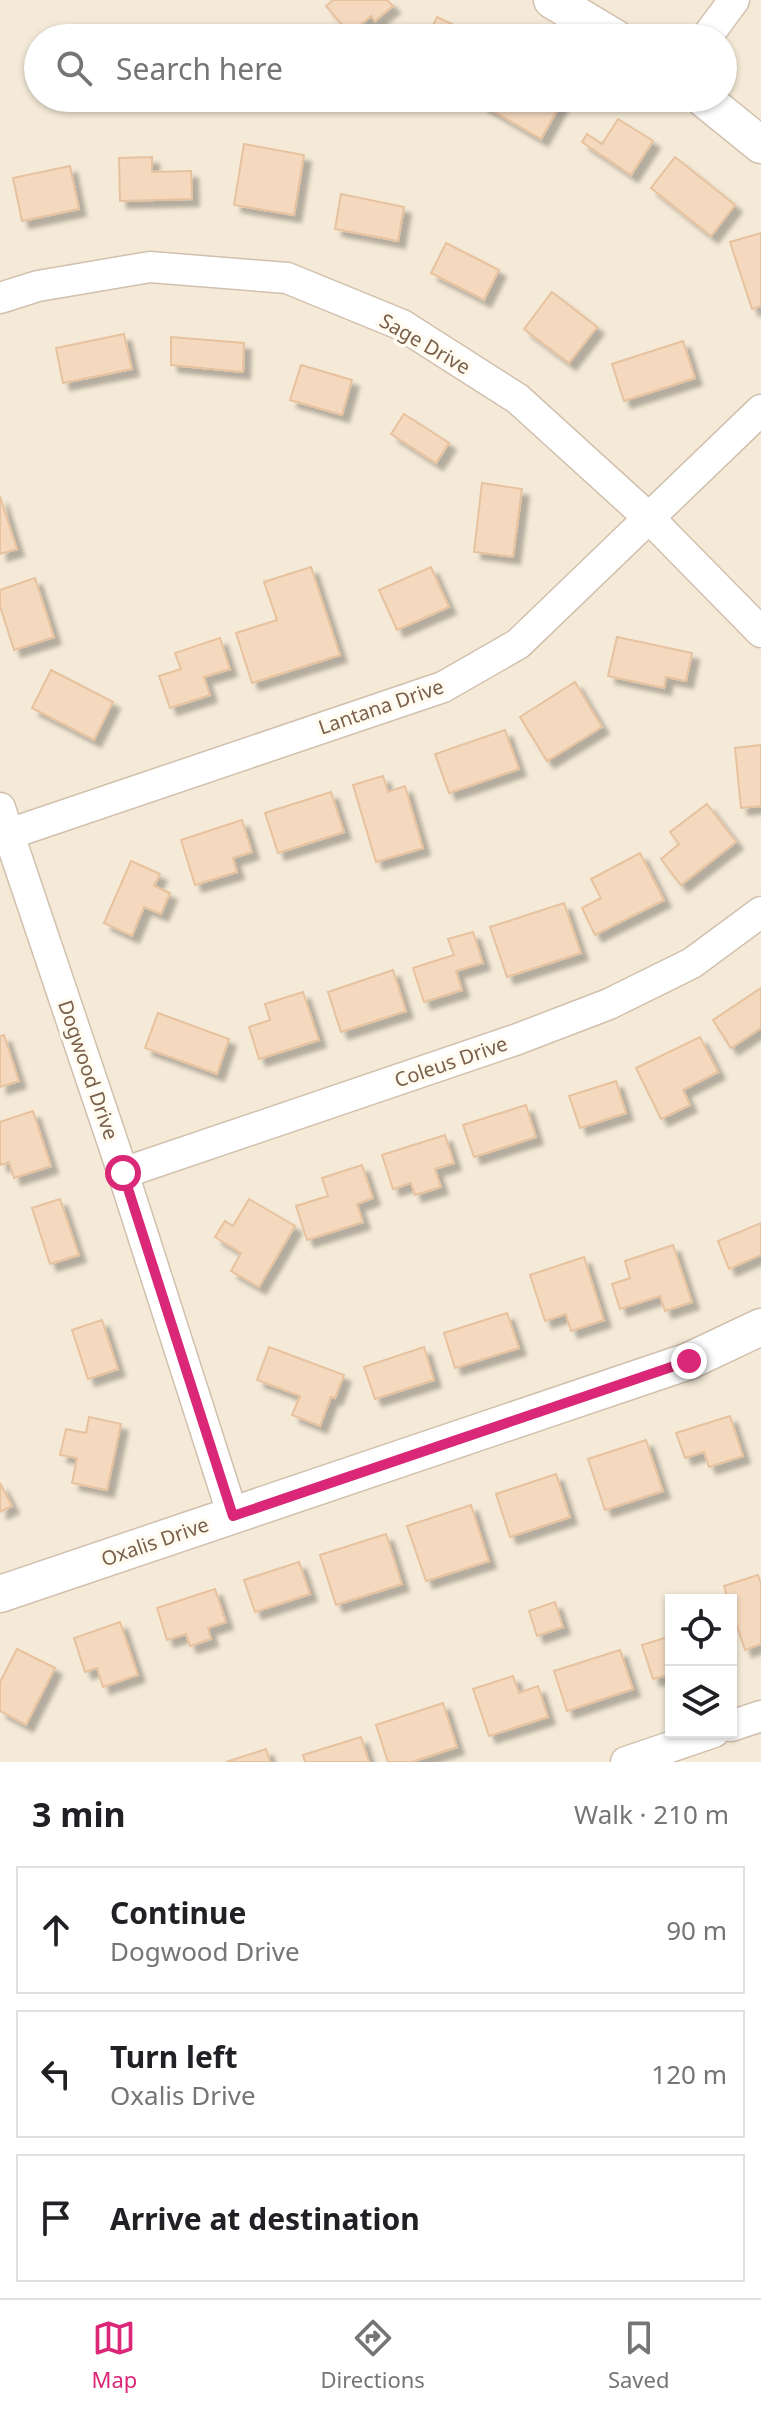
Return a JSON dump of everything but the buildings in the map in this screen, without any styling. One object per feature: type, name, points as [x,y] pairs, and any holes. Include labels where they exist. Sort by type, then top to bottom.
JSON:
[{"type":"street","points":[[552,0],[592,24]]},
{"type":"street","points":[[716,24],[734,0]]},
{"type":"street","points":[[720,112],[761,145]]},
{"type":"street","name":"Sage Drive","points":[[0,298],[38,286],[150,267],[287,278],[402,325],[518,399],[650,519],[761,632]]},
{"type":"street","name":"Lantana Drive","points":[[4,821],[443,687],[518,644],[761,410]]},
{"type":"street","name":"Dogwood Drive","points":[[4,821],[123,1173],[233,1516]]},
{"type":"street","name":"Coleus Drive","points":[[123,1173],[515,1040],[609,1004],[692,963],[761,912]]},
{"type":"street","name":"Oxalis Drive","points":[[0,1594],[689,1361],[761,1327]]},
{"type":"street","points":[[737,1724],[761,1716]]},
{"type":"street","points":[[626,1762],[696,1738]]},
{"type":"shaded area","points":[[0,0],[761,0],[761,1762],[0,1762]]},
{"type":"route","points":[[123,1173],[233,1516],[689,1361]]}]
